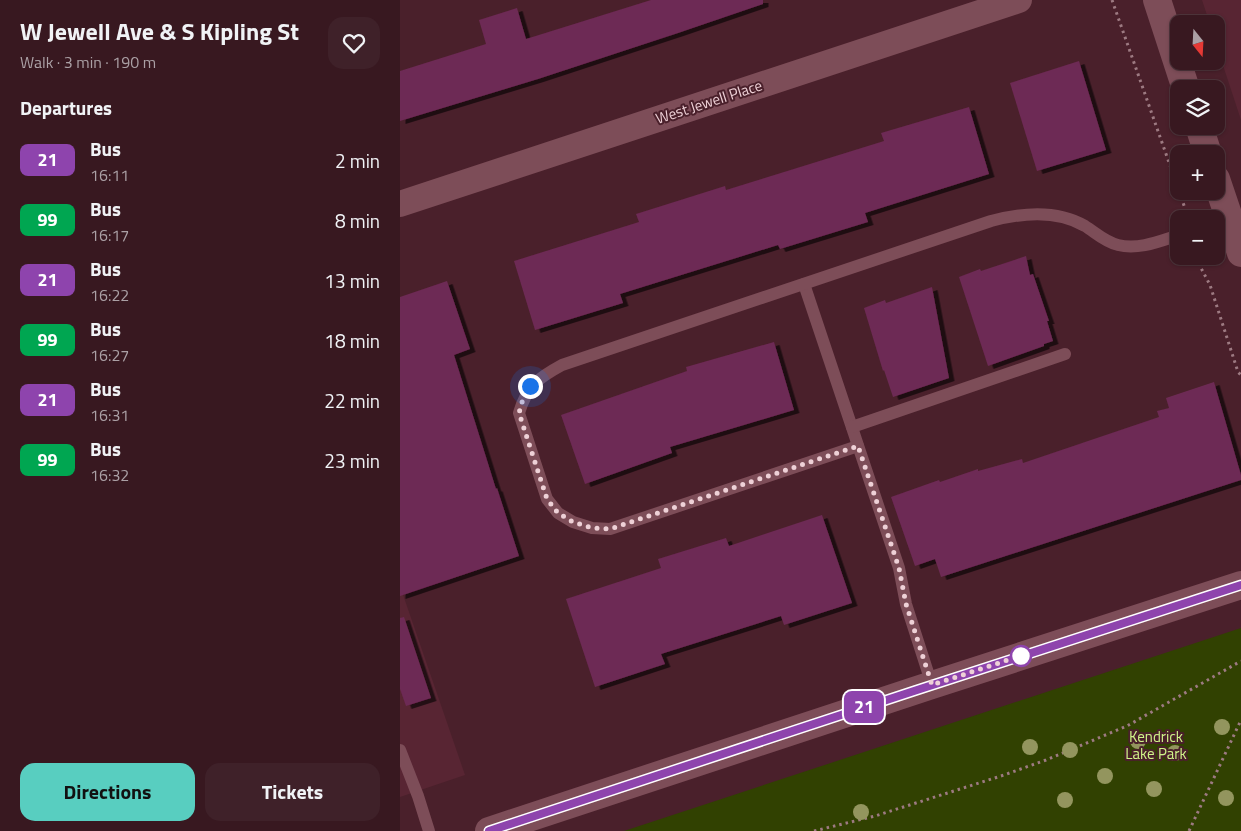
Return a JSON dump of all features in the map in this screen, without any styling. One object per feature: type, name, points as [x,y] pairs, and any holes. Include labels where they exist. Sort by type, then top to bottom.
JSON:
[{"type":"main road","points":[[1157,0],[1183,80]]},
{"type":"main road","points":[[1222,200],[1241,253]]},
{"type":"main road","points":[[489,831],[1241,585]]},
{"type":"street","name":"West Jewell Place","points":[[400,204],[1019,0]]},
{"type":"lane","points":[[858,446],[610,529],[592,528],[573,522],[558,513],[547,499],[519,413],[523,399],[530,386],[562,365],[991,221],[1015,215],[1039,214],[1062,217],[1083,225],[1101,238],[1119,245],[1148,245],[1170,238]]},
{"type":"lane","points":[[804,284],[899,568],[906,604],[932,685]]},
{"type":"lane","points":[[852,426],[1065,354]]},
{"type":"lane","points":[[400,750],[429,831]]},
{"type":"path","points":[[1112,0],[1170,165]]},
{"type":"path","points":[[1201,265],[1210,285],[1238,372],[1241,375]]},
{"type":"path","points":[[814,831],[884,813],[1046,760],[1127,726],[1241,661]]},
{"type":"path","points":[[1189,831],[1241,720]]},
{"type":"shaded area","points":[[1202,0],[1241,0],[1241,120],[1225,70],[1225,15],[1207,15]]},
{"type":"shaded area","points":[[400,586],[465,775],[400,797]]},
{"type":"green space","name":"Kendrick Lake Park","points":[[1241,628],[1241,831],[624,831]]},
{"type":"building","points":[[651,0],[763,0],[763,4],[538,79],[400,121],[400,71],[486,44],[479,20],[517,8],[526,39]]},
{"type":"building","points":[[1079,61],[1106,150],[1037,171],[1010,83]]},
{"type":"building","points":[[969,107],[989,174],[865,213],[868,222],[780,249],[778,245],[620,294],[623,303],[535,330],[514,261],[639,222],[636,214],[725,186],[726,190],[884,141],[881,133]]},
{"type":"building","points":[[1026,256],[1030,275],[1033,274],[1049,321],[1047,321],[1053,341],[988,366],[959,277]]},
{"type":"building","points":[[447,281],[470,349],[454,355],[519,556],[400,596],[400,297]]},
{"type":"building","points":[[932,287],[949,378],[893,397],[864,308],[885,300],[886,303]]},
{"type":"building","points":[[774,342],[794,410],[670,447],[672,453],[585,484],[561,415],[687,371],[686,367]]},
{"type":"building","points":[[1214,382],[1241,480],[941,577],[935,559],[915,566],[891,497],[978,469],[978,471],[1022,459],[1023,463],[1159,417],[1157,411],[1169,408],[1166,398]]},
{"type":"building","points":[[822,515],[852,603],[784,625],[781,616],[661,654],[665,664],[595,687],[566,599],[661,568],[658,559],[726,538],[729,546]]},
{"type":"building","points":[[404,617],[431,698],[406,706],[400,689],[400,618]]},
{"type":"bus line","name":"21","points":[[489,831],[1241,585]]},
{"type":"route","points":[[530,386],[523,399],[519,413],[547,499],[558,513],[573,522],[592,528],[610,529],[858,446],[899,568],[906,604],[932,685],[1023,655],[1021,656]]}]
